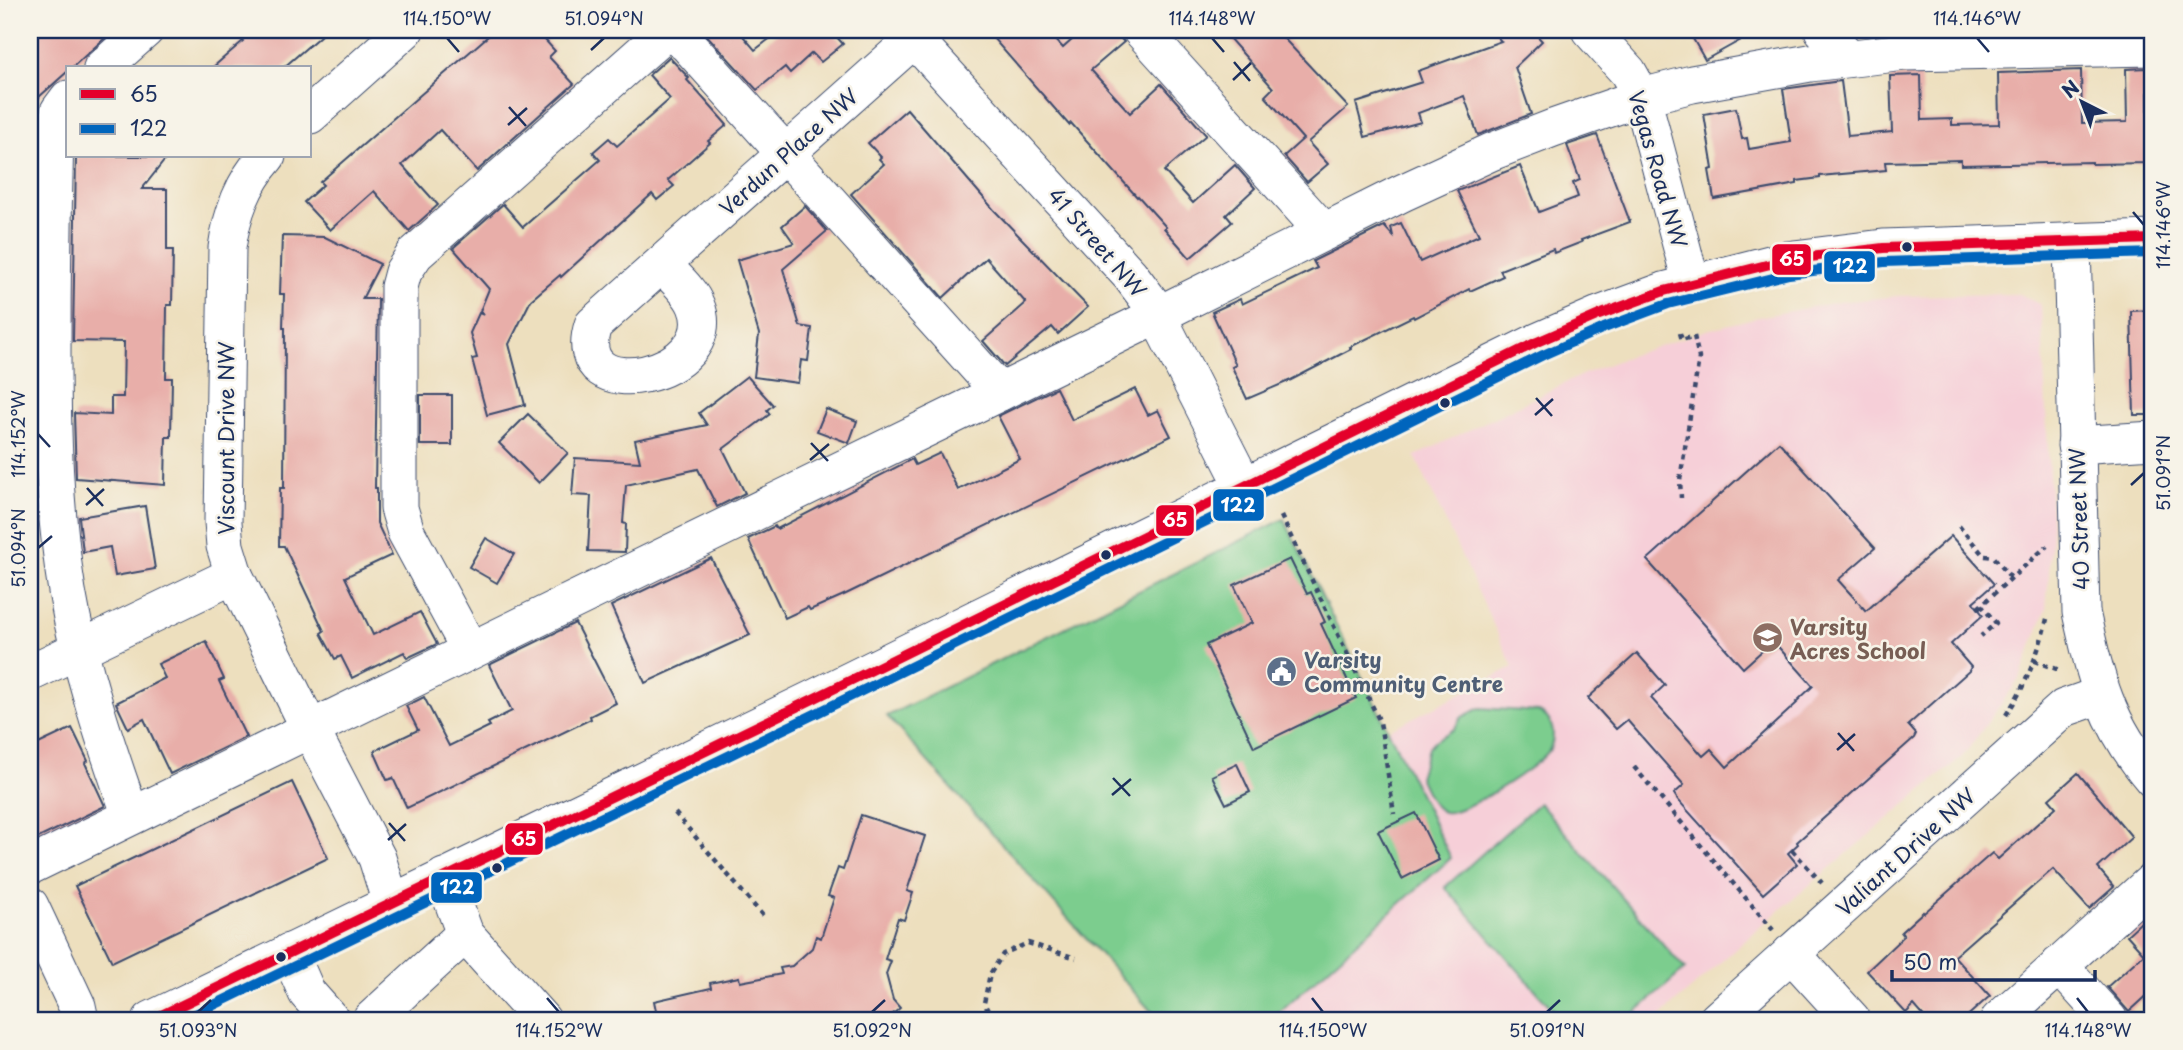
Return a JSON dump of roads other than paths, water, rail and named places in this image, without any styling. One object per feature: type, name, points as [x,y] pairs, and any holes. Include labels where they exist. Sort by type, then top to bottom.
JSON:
[{"type":"street","points":[[104,66],[145,30]]},
{"type":"street","points":[[312,113],[405,30]]},
{"type":"street","points":[[1141,30],[1324,232]]},
{"type":"street","name":"Vegas Road NW","points":[[1590,30],[1628,72],[1642,97],[1691,282]]},
{"type":"street","points":[[1823,30],[1849,58]]},
{"type":"street","points":[[470,650],[406,532],[399,508],[399,287],[403,272],[415,254],[661,36],[673,34],[687,44],[1000,392]]},
{"type":"street","name":"Verdun Place NW","points":[[662,264],[786,153],[910,34]]},
{"type":"street","name":"41 Street NW","points":[[910,34],[1130,275],[1158,316],[1244,486]]},
{"type":"street","points":[[30,866],[1158,316],[1324,232],[1491,152],[1553,128],[1642,97],[1692,84],[1849,58],[1905,52],[2153,47]]},
{"type":"street","points":[[66,102],[59,111],[55,134],[52,444],[57,513],[67,590],[79,649],[105,742],[131,816]]},
{"type":"street","name":"Viscount Drive NW","points":[[266,158],[246,184],[235,209],[227,248],[223,522],[225,546],[234,575],[377,858],[391,903]]},
{"type":"street","points":[[151,1020],[813,699],[1537,342],[1599,315],[1691,282],[1786,260],[1883,248],[2153,239]]},
{"type":"street","name":"40 Street NW","points":[[2072,241],[2081,612],[2101,695],[2121,735],[2153,779]]},
{"type":"street","points":[[2076,445],[2153,440]]},
{"type":"street","points":[[30,673],[234,575]]},
{"type":"street","name":"Valiant Drive NW","points":[[1717,1020],[1783,943],[2064,708],[2101,695]]},
{"type":"street","points":[[444,877],[465,934],[542,1020]]},
{"type":"street","points":[[1999,1020],[2153,881]]},
{"type":"street","points":[[30,906],[77,1006],[80,1020]]},
{"type":"street","points":[[371,1020],[465,934]]},
{"type":"street","points":[[1783,943],[1852,1020]]},
{"type":"street","points":[[289,952],[307,993],[331,1020]]},
{"type":"street","points":[[2059,965],[2109,1020]]},
{"type":"place","name":"Varsity Acres School","points":[[1767,638]]},
{"type":"place","name":"Varsity Community Centre","points":[[1281,671]]}]
